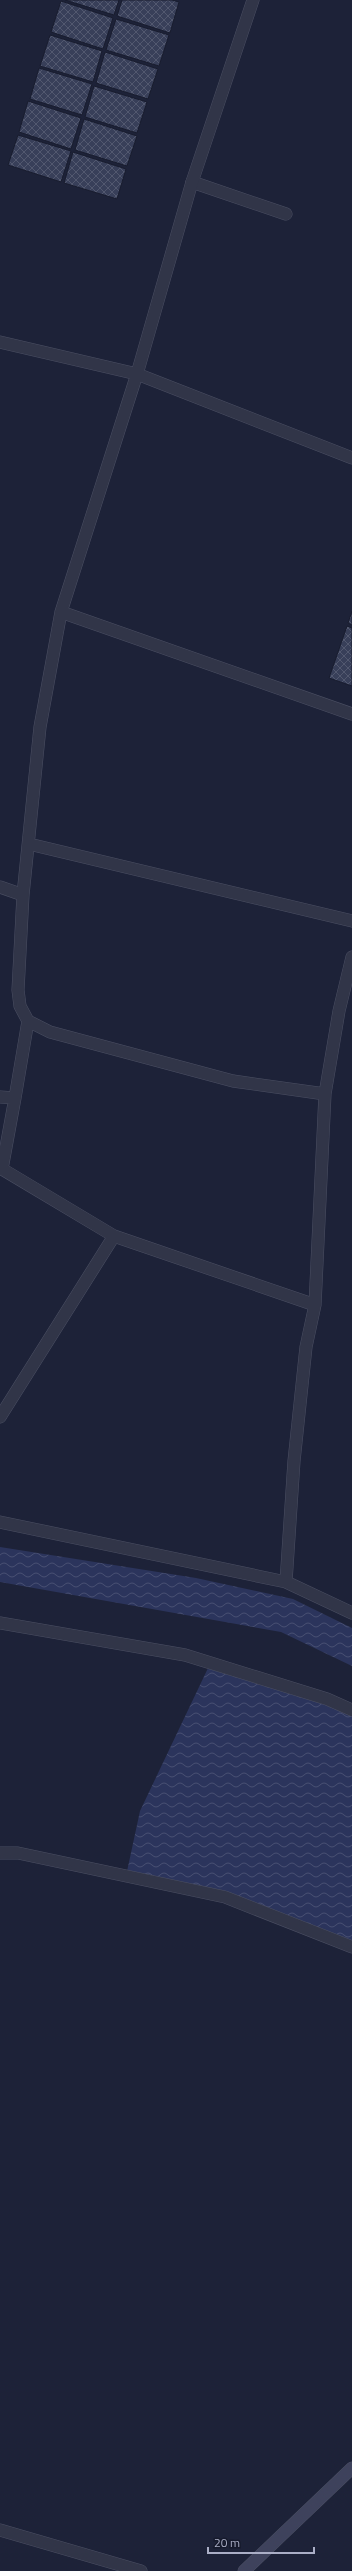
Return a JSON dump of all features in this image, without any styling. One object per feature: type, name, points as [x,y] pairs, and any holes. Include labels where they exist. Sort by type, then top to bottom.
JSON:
[{"type":"street","points":[[253,0],[192,182],[137,374],[61,612],[40,727],[23,895],[18,990],[20,1006],[28,1021],[50,1032],[187,1070],[233,1081],[324,1094]]},
{"type":"street","points":[[192,182],[286,214]]},
{"type":"street","points":[[0,342],[137,374],[352,458]]},
{"type":"street","points":[[61,612],[352,714]]},
{"type":"street","points":[[29,844],[352,921]]},
{"type":"street","points":[[0,887],[23,895]]},
{"type":"street","points":[[286,1582],[294,1461],[306,1347],[315,1305],[324,1094],[339,1011],[352,957]]},
{"type":"street","points":[[28,1021],[2,1169],[114,1236],[315,1305]]},
{"type":"street","points":[[0,1097],[15,1098]]},
{"type":"street","points":[[0,1417],[114,1236]]},
{"type":"street","points":[[0,1522],[286,1582],[352,1613]]},
{"type":"street","points":[[0,1623],[184,1655],[327,1699],[352,1710]]},
{"type":"street","points":[[0,1853],[18,1853],[226,1897],[352,1947]]},
{"type":"street","points":[[244,2571],[352,2468]]},
{"type":"street","points":[[0,2530],[142,2571]]},
{"type":"water","points":[[0,1547],[196,1578],[293,1599],[352,1628],[352,1666],[281,1632],[0,1582]]},
{"type":"water","points":[[209,1666],[352,1710],[352,1947],[225,1897],[126,1876],[140,1811]]},
{"type":"building","points":[[65,0],[119,0],[114,15]]},
{"type":"building","points":[[122,0],[172,0],[179,2],[170,33],[117,16]]},
{"type":"building","points":[[61,1],[113,18],[103,49],[51,32]]},
{"type":"building","points":[[116,19],[169,35],[159,66],[106,50]]},
{"type":"building","points":[[50,35],[102,51],[93,82],[40,66]]},
{"type":"building","points":[[105,52],[158,69],[148,99],[96,83]]},
{"type":"building","points":[[39,68],[92,84],[82,115],[30,99]]},
{"type":"building","points":[[94,86],[147,102],[137,133],[85,117]]},
{"type":"building","points":[[28,101],[81,118],[71,149],[19,132]]},
{"type":"building","points":[[84,119],[137,136],[127,166],[75,150]]},
{"type":"building","points":[[18,135],[71,151],[61,182],[8,165]]},
{"type":"building","points":[[73,152],[126,169],[117,199],[64,183]]},
{"type":"building","points":[[352,611],[352,625],[348,623]]},
{"type":"building","points":[[347,626],[352,628],[352,686],[329,678]]}]
